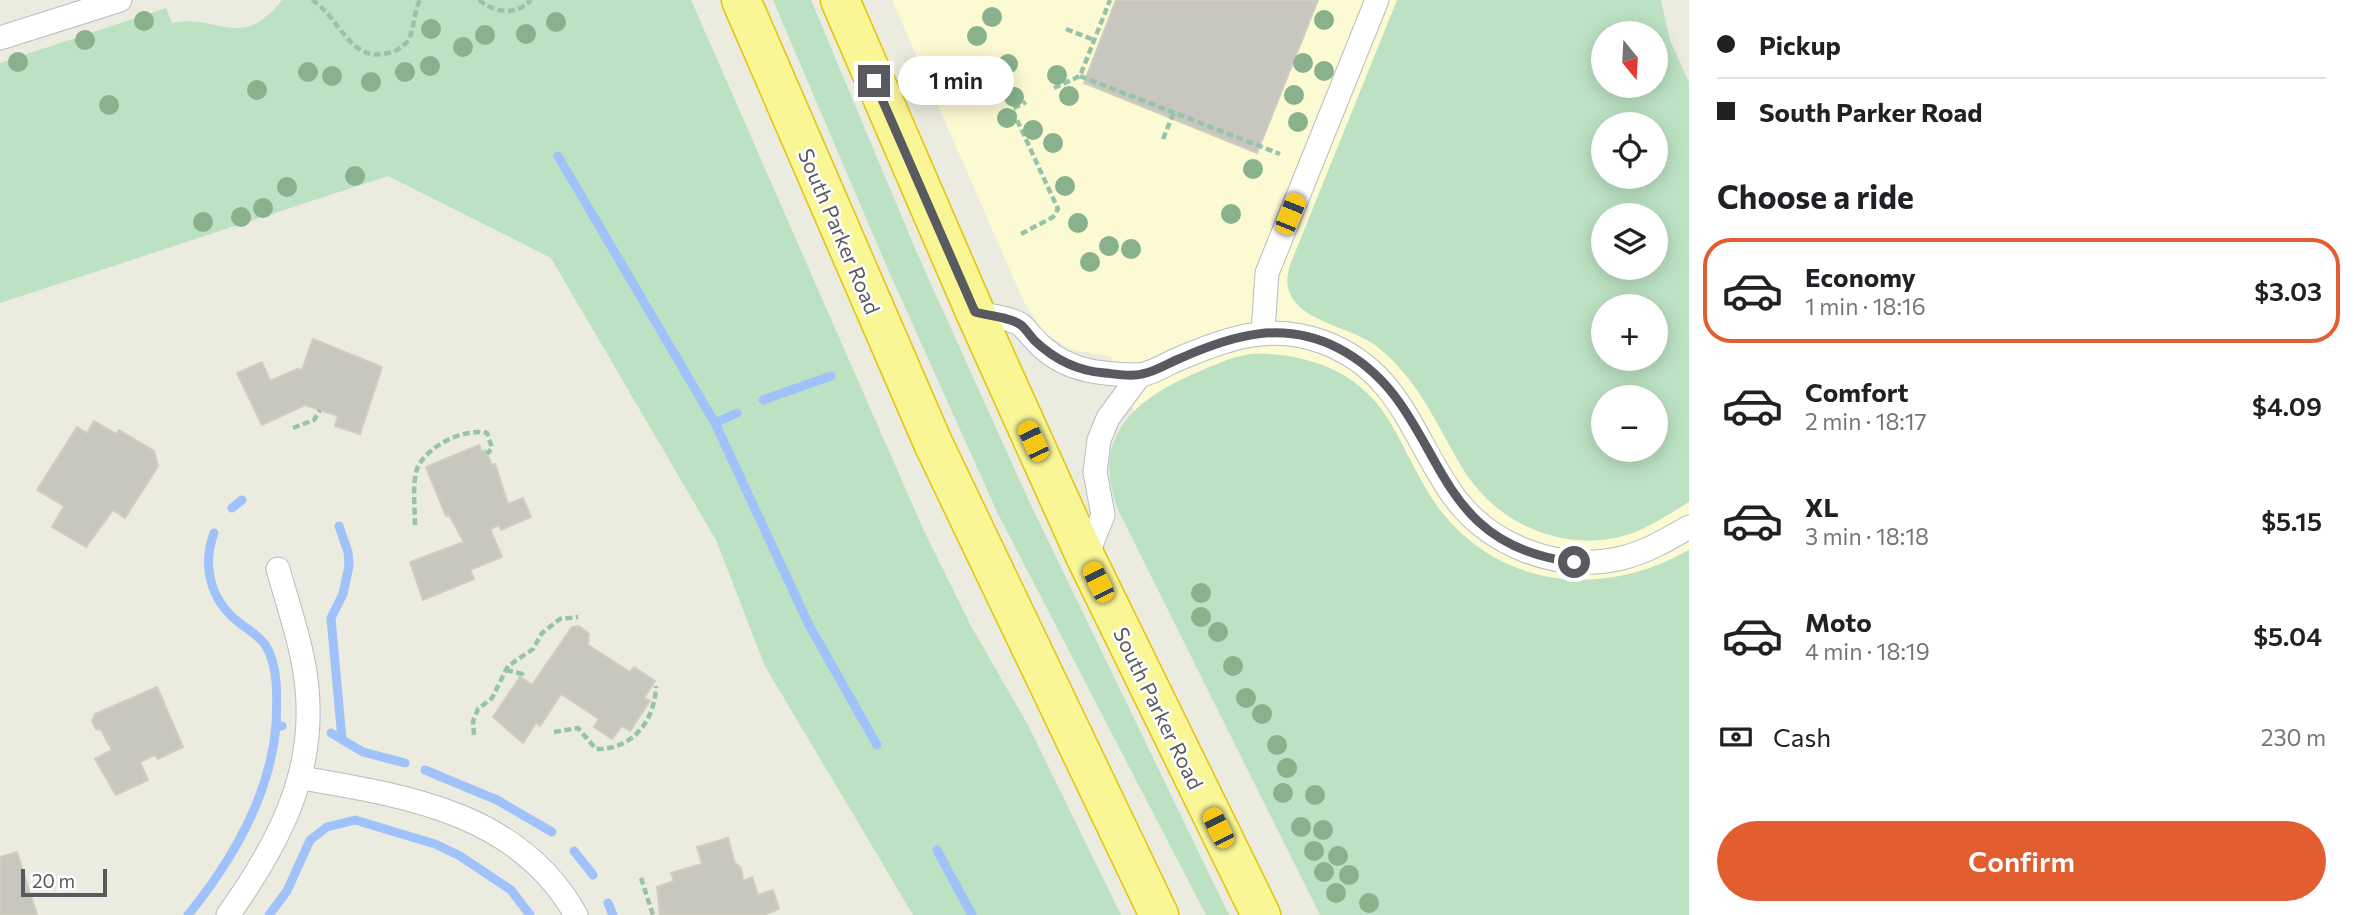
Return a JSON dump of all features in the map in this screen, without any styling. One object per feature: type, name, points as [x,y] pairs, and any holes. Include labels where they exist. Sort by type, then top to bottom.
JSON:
[{"type":"highway","name":"South Parker Road","points":[[741,0],[933,443],[1159,915]]},
{"type":"highway","name":"South Parker Road","points":[[840,0],[975,312],[1086,558],[1261,915]]},
{"type":"street","points":[[0,38],[120,0]]},
{"type":"street","points":[[1263,332],[1267,273],[1377,0]]},
{"type":"street","points":[[975,312],[1020,325],[1044,349],[1076,368],[1140,375],[1223,340],[1263,332],[1294,334],[1323,342],[1370,369],[1403,407],[1444,480],[1466,511],[1491,532],[1524,550],[1564,561],[1609,561],[1649,549],[1689,527]]},
{"type":"street","points":[[1086,558],[1103,515],[1096,472],[1099,440],[1108,418],[1140,375]]},
{"type":"street","points":[[228,915],[269,850],[302,778],[306,743],[303,659],[278,569]]},
{"type":"street","points":[[302,778],[398,797],[446,810],[481,825],[514,844],[540,866],[565,895],[576,915]]},
{"type":"path","points":[[312,0],[329,12],[353,46],[379,55],[405,44],[420,0]]},
{"type":"path","points":[[479,0],[502,11],[518,9],[531,0]]},
{"type":"path","points":[[1054,88],[1080,76],[1110,0]]},
{"type":"path","points":[[1066,29],[1094,40]]},
{"type":"path","points":[[1080,76],[1280,154]]},
{"type":"path","points":[[1021,233],[1058,211],[1012,109],[1026,102]]},
{"type":"path","points":[[1163,139],[1174,112]]},
{"type":"path","points":[[293,428],[314,420],[320,410]]},
{"type":"path","points":[[415,525],[416,472],[426,457],[454,438],[474,432],[487,433],[492,448],[487,454]]},
{"type":"path","points":[[474,735],[473,721],[478,709],[492,698],[513,660],[533,649],[542,633],[560,619],[578,617]]},
{"type":"path","points":[[506,670],[522,674],[520,677]]},
{"type":"path","points":[[554,732],[578,728],[596,749],[622,745],[641,730],[652,709],[656,686]]},
{"type":"path","points":[[641,878],[653,915]]},
{"type":"shaded area","points":[[892,0],[1661,0],[1666,21],[1591,21],[1591,98],[1668,98],[1668,31],[1689,82],[1689,915],[1137,419],[1111,357],[1069,349],[1042,330],[1023,300]]},
{"type":"green space","points":[[282,0],[691,0],[924,531],[971,626],[1028,725],[1121,915],[913,915],[765,666],[716,540],[551,258],[388,176],[0,303],[0,63],[166,8],[172,23],[188,21],[241,28],[254,25]]},
{"type":"green space","points":[[773,0],[811,0],[917,253],[1029,501],[1229,915],[1206,915],[998,514],[886,265]]},
{"type":"green space","points":[[1397,0],[1661,0],[1666,21],[1591,21],[1591,98],[1668,98],[1668,31],[1689,82],[1689,502],[1638,531],[1588,541],[1540,532],[1517,521],[1496,507],[1478,490],[1415,387],[1390,358],[1361,337],[1314,317],[1301,308],[1292,297],[1287,283],[1290,265]]},
{"type":"green space","points":[[1250,354],[1271,354],[1311,361],[1348,378],[1363,390],[1378,404],[1390,422],[1440,510],[1465,537],[1494,557],[1524,570],[1556,578],[1589,580],[1623,575],[1656,565],[1689,550],[1689,915],[1320,915],[1120,514],[1112,489],[1109,466],[1112,447],[1120,429],[1132,413],[1148,399],[1189,376],[1226,360]]},
{"type":"building","points":[[1116,0],[1318,0],[1257,153],[1084,83]]},
{"type":"building","points":[[313,339],[382,367],[360,434],[335,426],[338,416],[305,405],[262,425],[237,373],[262,362],[270,381],[297,369],[302,370]]},
{"type":"building","points":[[94,421],[116,434],[119,430],[154,451],[158,466],[125,518],[113,510],[86,547],[52,527],[64,506],[37,490],[77,427],[87,433]]},
{"type":"building","points":[[479,445],[482,452],[485,450],[492,465],[495,464],[508,504],[523,498],[531,517],[501,530],[499,525],[490,529],[502,557],[470,570],[474,579],[423,600],[410,562],[464,542],[449,515],[446,516],[426,467]]},
{"type":"building","points":[[579,626],[589,634],[588,645],[630,672],[634,667],[655,681],[644,698],[650,701],[630,731],[622,726],[612,739],[594,727],[599,719],[561,694],[540,726],[536,723],[523,743],[493,717],[520,677],[532,685],[572,627]]},
{"type":"building","points":[[157,687],[183,747],[158,759],[155,755],[140,762],[148,780],[116,795],[95,759],[112,750],[101,730],[96,729],[92,721],[95,714]]},
{"type":"building","points":[[728,838],[735,863],[741,868],[743,881],[752,877],[758,895],[773,890],[779,909],[764,915],[660,915],[657,887],[674,881],[671,873],[702,864],[697,847]]},
{"type":"building","points":[[17,852],[37,915],[0,915],[0,857]]},
{"type":"waterway","points":[[558,156],[715,423],[809,625],[877,745]]},
{"type":"waterway","points":[[763,400],[831,376]]},
{"type":"waterway","points":[[715,423],[737,413]]},
{"type":"waterway","points":[[232,508],[242,500]]},
{"type":"waterway","points":[[339,526],[348,552],[349,566],[343,594],[331,618],[342,739]]},
{"type":"waterway","points":[[214,533],[209,557],[211,581],[220,602],[228,612],[256,635],[270,654],[277,695],[276,726],[282,726]]},
{"type":"waterway","points":[[188,915],[219,873],[246,827],[266,778],[276,726]]},
{"type":"waterway","points":[[331,733],[363,752],[405,763]]},
{"type":"waterway","points":[[425,770],[497,800],[552,832]]},
{"type":"waterway","points":[[269,915],[287,891],[310,840],[327,827],[355,820],[435,844],[460,856],[511,890],[530,915]]},
{"type":"waterway","points":[[937,850],[972,915]]},
{"type":"waterway","points":[[574,851],[593,875]]},
{"type":"waterway","points":[[608,903],[613,915]]},
{"type":"route","points":[[874,81],[975,312],[1020,325],[1055,358],[1085,371],[1140,375],[1223,340],[1263,332],[1304,336],[1338,348],[1377,375],[1392,391],[1410,417],[1450,491],[1474,519],[1512,545],[1545,558],[1574,562]]}]
